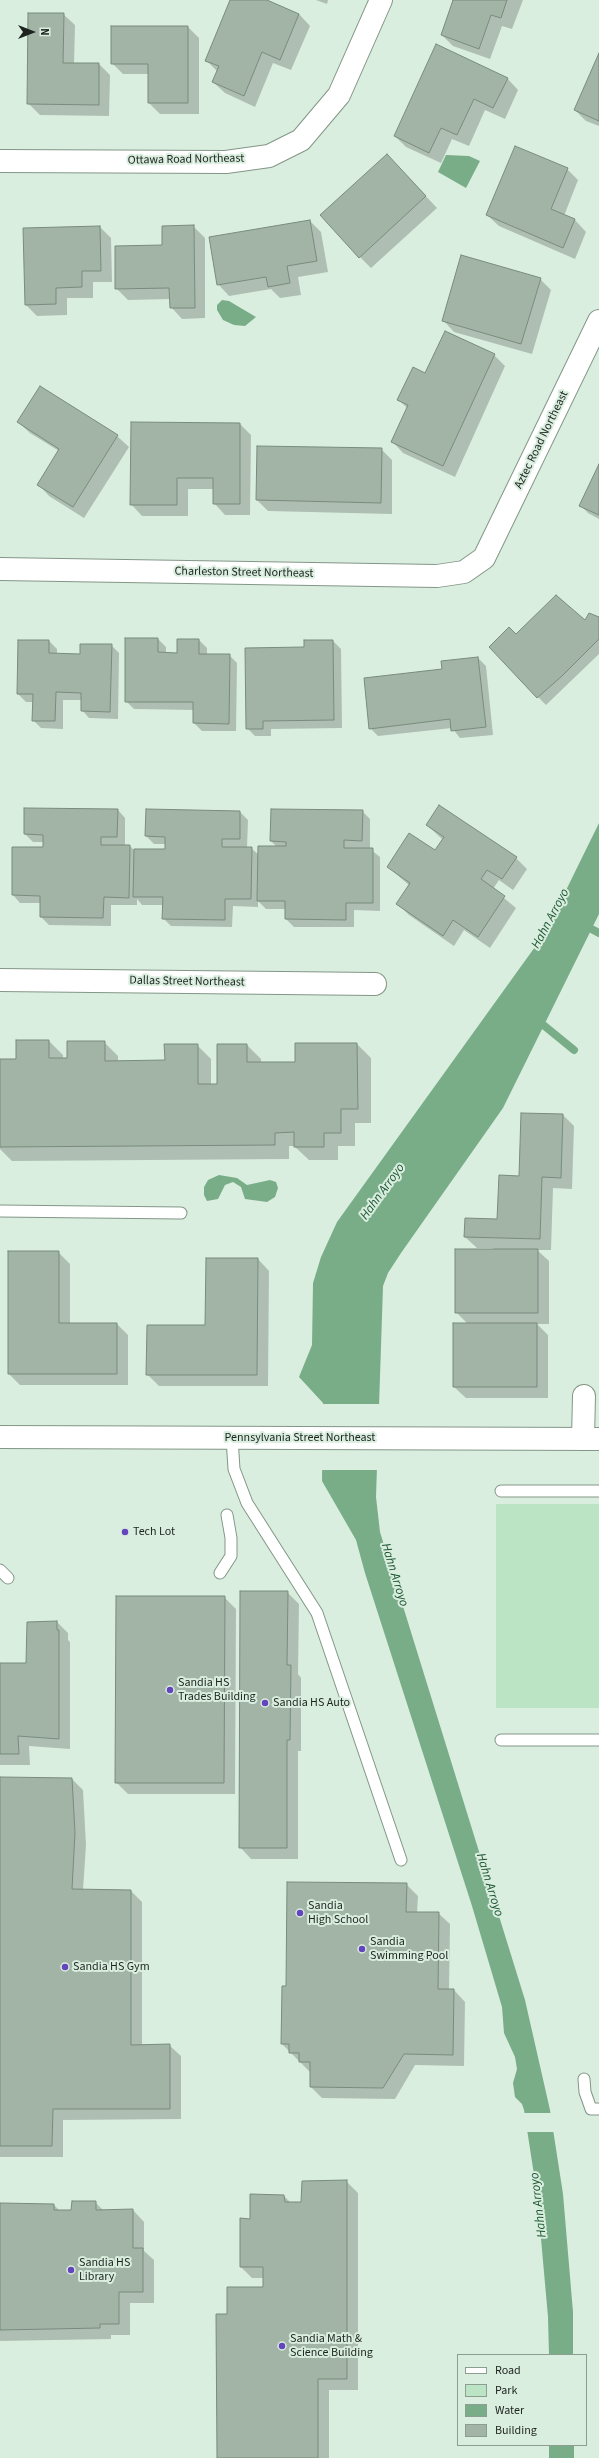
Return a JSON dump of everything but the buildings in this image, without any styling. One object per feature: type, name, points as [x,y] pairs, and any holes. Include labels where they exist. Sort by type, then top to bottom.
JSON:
[{"type":"street","name":"Ottawa Road Northeast","points":[[0,161],[226,162],[269,156],[301,140],[339,95],[381,0]]},
{"type":"street","name":"Aztec Road Northeast","points":[[484,558],[599,321]]},
{"type":"street","name":"Charleston Street Northeast","points":[[0,569],[437,576],[464,572],[484,558]]},
{"type":"street","name":"Dallas Street Northeast","points":[[0,980],[375,984]]},
{"type":"street","points":[[584,1396],[591,1439]]},
{"type":"street","name":"Pennsylvania Street Northeast","points":[[0,1437],[591,1439]]},
{"type":"lane","points":[[0,1211],[181,1213]]},
{"type":"lane","points":[[232,1438],[234,1469],[247,1503],[317,1613],[401,1860]]},
{"type":"lane","points":[[501,1491],[599,1491]]},
{"type":"lane","points":[[220,1573],[232,1556],[232,1538],[227,1515]]},
{"type":"lane","points":[[500,1740],[599,1740]]},
{"type":"lane","points":[[584,2079],[585,2092],[591,2108],[599,2108]]},
{"type":"green space","points":[[496,1504],[599,1504],[599,1708],[496,1708]]},
{"type":"water","points":[[446,155],[469,156],[480,161],[466,188],[438,172]]},
{"type":"water","points":[[222,300],[229,301],[256,317],[245,326],[234,325],[223,320],[217,310],[217,305]]},
{"type":"water","name":"Hahn Arroyo","points":[[599,823],[599,914],[503,1108],[401,1253],[388,1273],[383,1286],[376,1497],[380,1532],[525,2000],[550,2110],[563,2194],[573,2312],[573,2354],[549,2354],[548,2317],[537,2194],[524,2110],[522,2104],[515,2097],[513,2083],[517,2069],[515,2057],[504,2033],[502,2007],[472,1906],[365,1573],[356,1540],[322,1481],[323,1403],[299,1377],[312,1345],[313,1283],[321,1257],[337,1222],[545,933]]},
{"type":"water","points":[[219,1175],[237,1178],[247,1185],[270,1180],[276,1182],[278,1188],[275,1197],[267,1202],[245,1199],[241,1187],[233,1182],[225,1185],[218,1199],[207,1201],[204,1195],[204,1187],[208,1180]]},
{"type":"water","points":[[549,2446],[574,2446],[574,2458],[549,2458]]},
{"type":"pier","points":[[321,1404],[381,1404],[379,1470],[320,1470]]},
{"type":"pier","points":[[522,2113],[552,2113],[555,2132],[525,2132]]},
{"type":"waterway","points":[[582,924],[599,933]]},
{"type":"waterway","points":[[536,1019],[574,1050]]},
{"type":"place","name":"Tech Lot","points":[[125,1532]]},
{"type":"place","name":"Sandia HS Trades Building","points":[[170,1690]]},
{"type":"place","name":"Sandia HS Auto","points":[[265,1703]]},
{"type":"place","name":"Sandia High School","points":[[300,1913]]},
{"type":"place","name":"Sandia Swimming Pool","points":[[362,1949]]},
{"type":"place","name":"Sandia HS Gym","points":[[65,1967]]},
{"type":"place","name":"Sandia HS Library","points":[[71,2270]]},
{"type":"place","name":"Sandia Math & Science Building","points":[[282,2346]]}]
